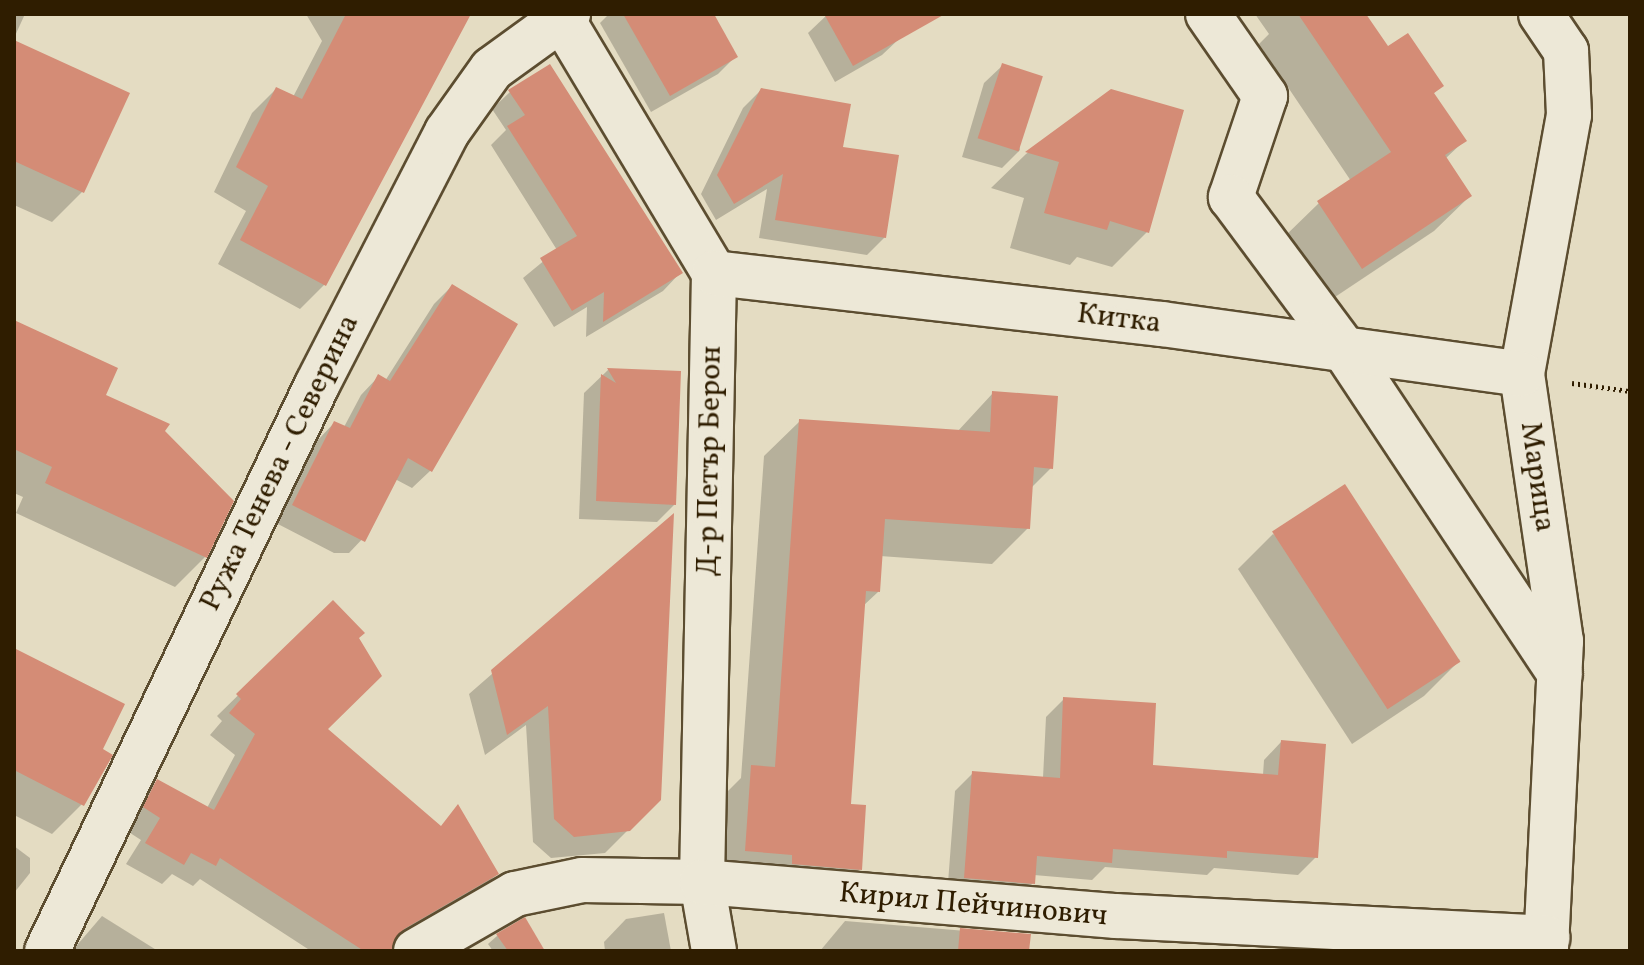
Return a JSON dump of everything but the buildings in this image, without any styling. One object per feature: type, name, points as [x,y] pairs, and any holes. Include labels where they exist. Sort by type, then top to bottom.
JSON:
[{"type":"street","points":[[1208,14],[1265,96],[1231,197],[1344,349],[1560,674]]},
{"type":"street","name":"Марица","points":[[1541,14],[1566,51],[1569,115],[1522,374],[1561,641],[1547,945]]},
{"type":"street","points":[[562,15],[714,273]]},
{"type":"street","name":"Ружа Тенева - Северина","points":[[47,951],[317,385],[447,132],[492,69],[562,15]]},
{"type":"street","name":"Китка","points":[[714,273],[1344,349],[1522,374]]},
{"type":"street","name":"Д-р Петър Берон","points":[[714,273],[702,882],[714,951]]},
{"type":"street","name":"Кирил Пейчинович","points":[[416,951],[423,942],[515,894],[582,880],[702,882],[1373,940],[1547,945]]}]
